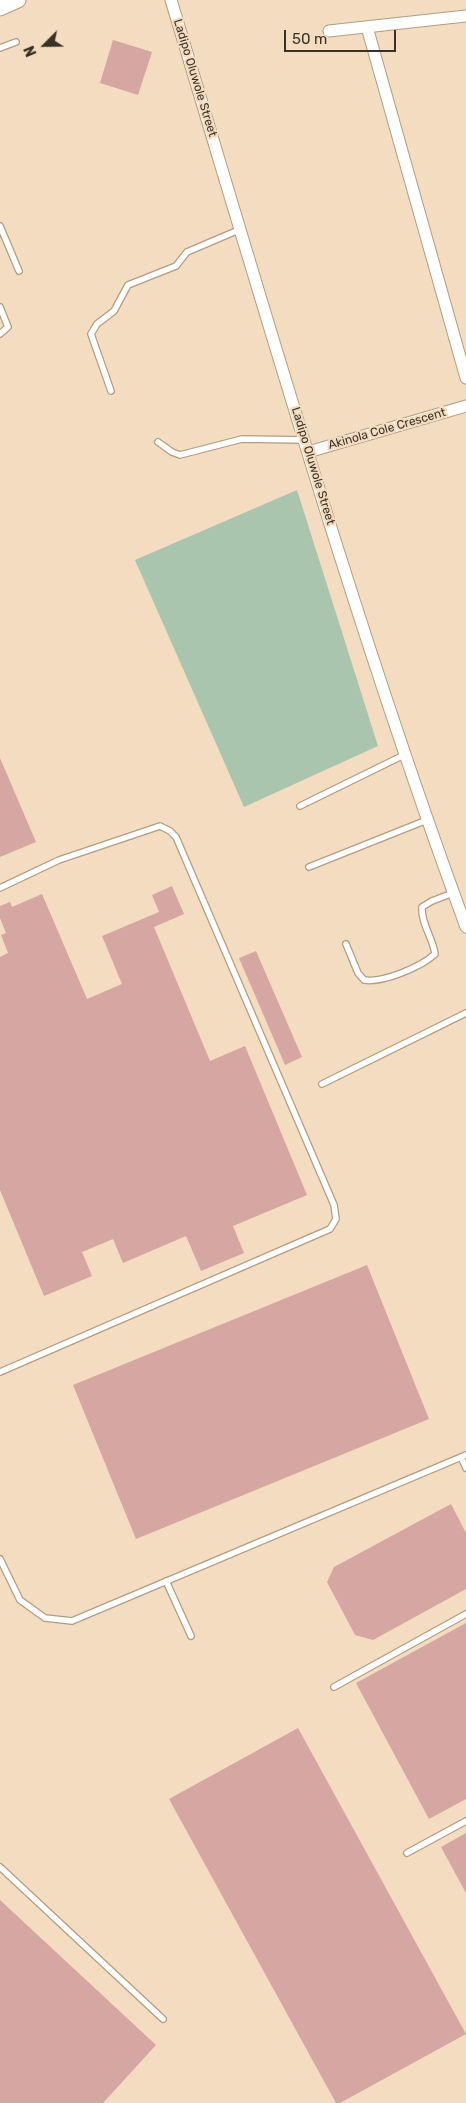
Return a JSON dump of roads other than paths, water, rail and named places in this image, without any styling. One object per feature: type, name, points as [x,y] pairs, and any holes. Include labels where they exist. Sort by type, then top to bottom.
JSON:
[{"type":"street","points":[[0,8],[18,0]]},
{"type":"street","name":"Ladipo Oluwole Street","points":[[171,0],[368,648],[466,927]]},
{"type":"street","points":[[329,31],[466,16]]},
{"type":"street","points":[[367,27],[466,378]]},
{"type":"street","name":"Akinola Cole Crescent","points":[[308,452],[466,406]]},
{"type":"lane","points":[[0,48],[16,42]]},
{"type":"lane","points":[[0,226],[19,271]]},
{"type":"lane","points":[[111,391],[91,334],[97,324],[114,310],[128,285],[176,266],[187,252],[241,229]]},
{"type":"lane","points":[[0,307],[8,327],[0,334]]},
{"type":"lane","points":[[158,442],[180,455],[242,439],[305,440]]},
{"type":"lane","points":[[300,806],[404,755]]},
{"type":"lane","points":[[309,867],[427,820]]},
{"type":"lane","points":[[0,888],[59,860],[160,826],[170,831],[176,837],[330,1196],[336,1219],[330,1229],[0,1372]]},
{"type":"lane","points":[[346,944],[358,972],[364,980],[373,981],[424,963],[435,954],[433,944],[421,917],[422,907],[453,893]]},
{"type":"lane","points":[[322,1084],[466,1013]]},
{"type":"lane","points":[[0,1559],[20,1600],[45,1618],[72,1621],[463,1456],[466,1468]]},
{"type":"lane","points":[[166,1581],[191,1636]]},
{"type":"lane","points":[[334,1687],[466,1614]]},
{"type":"lane","points":[[407,1853],[466,1822]]},
{"type":"lane","points":[[0,1867],[163,2018]]}]
